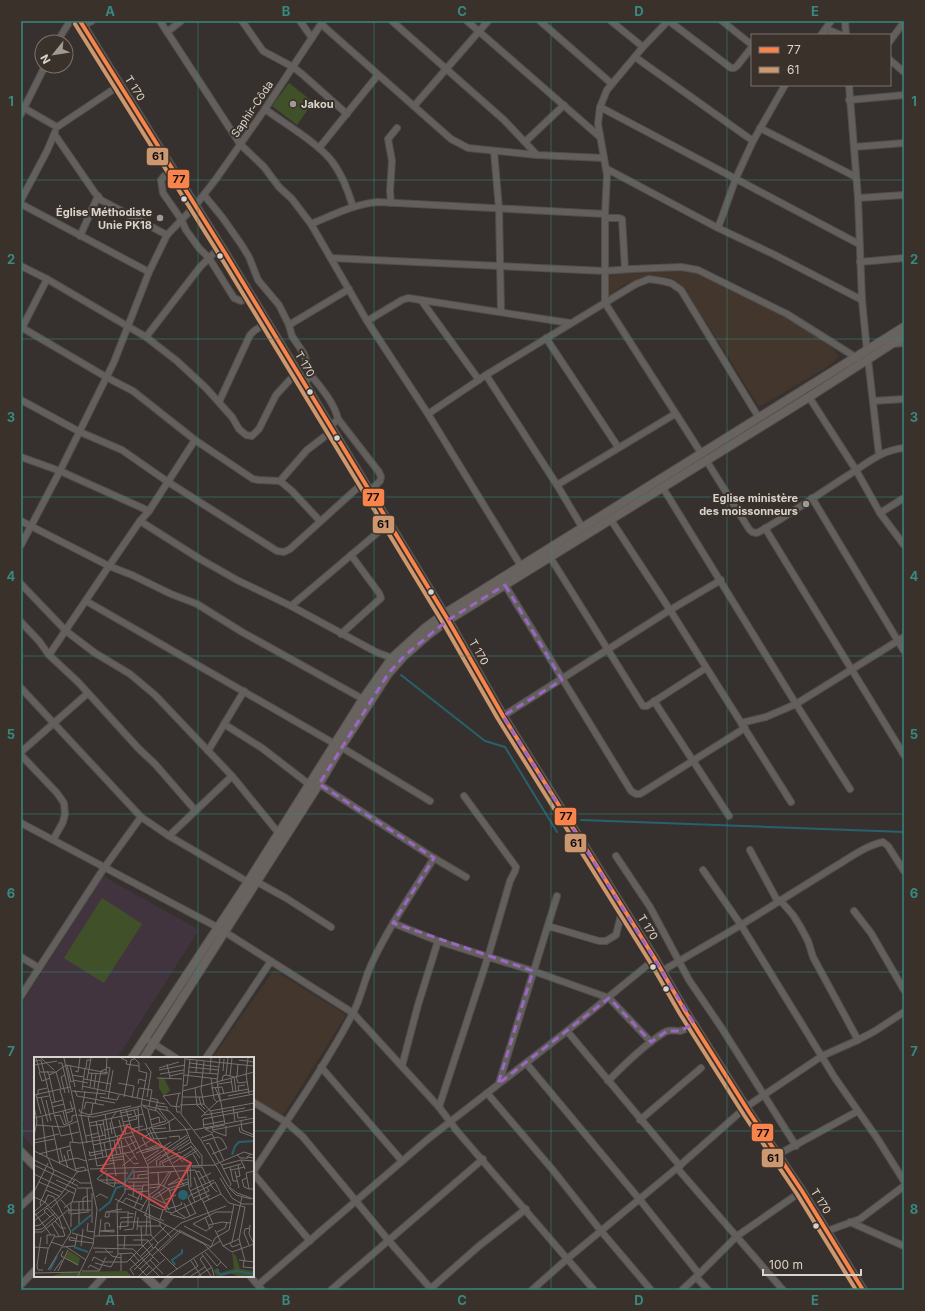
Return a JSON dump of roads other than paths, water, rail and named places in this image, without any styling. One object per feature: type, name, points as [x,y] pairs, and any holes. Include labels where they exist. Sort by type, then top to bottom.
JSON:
[{"type":"street","points":[[62,34],[70,21]]},
{"type":"street","points":[[82,24],[92,21]]},
{"type":"street","points":[[160,21],[240,144],[264,167],[278,187],[292,199],[311,224],[367,321],[428,414],[521,566]]},
{"type":"street","points":[[167,32],[181,21]]},
{"type":"street","points":[[242,21],[264,51],[293,67],[347,114]]},
{"type":"street","points":[[300,21],[312,38]]},
{"type":"street","points":[[392,21],[504,120],[538,156]]},
{"type":"street","points":[[467,21],[600,137]]},
{"type":"street","points":[[414,106],[488,21]]},
{"type":"street","points":[[540,21],[612,84]]},
{"type":"street","points":[[611,21],[643,47]]},
{"type":"street","points":[[751,47],[737,66],[731,68],[668,21],[643,47],[607,90],[600,107],[598,124],[607,169],[605,216],[605,303],[674,414],[704,457],[752,532],[757,533],[879,455],[904,448]]},
{"type":"street","points":[[722,21],[751,45]]},
{"type":"street","points":[[822,21],[840,34]]},
{"type":"street","points":[[845,21],[846,34]]},
{"type":"street","points":[[891,40],[904,22]]},
{"type":"street","points":[[322,23],[378,75],[451,139],[460,145],[468,148],[538,156],[604,158]]},
{"type":"street","name":"Saphir-Côda","points":[[21,545],[80,432],[114,362],[149,272],[167,235],[204,195],[265,109],[322,23]]},
{"type":"street","name":"T 170","points":[[82,24],[304,383],[446,617],[504,716],[694,1024],[864,1290]]},
{"type":"street","points":[[822,34],[828,25]]},
{"type":"street","points":[[635,57],[753,141]]},
{"type":"street","points":[[891,61],[904,72]]},
{"type":"street","points":[[41,74],[23,111],[57,127]]},
{"type":"street","points":[[319,148],[378,75]]},
{"type":"street","points":[[21,200],[55,135],[57,127],[120,85]]},
{"type":"street","points":[[718,228],[736,178],[753,141],[784,86]]},
{"type":"street","points":[[849,86],[858,198],[862,300],[879,455]]},
{"type":"street","points":[[850,100],[904,95]]},
{"type":"street","points":[[525,142],[564,105]]},
{"type":"street","points":[[600,107],[859,244]]},
{"type":"street","points":[[265,109],[319,148],[331,160],[348,189],[353,207]]},
{"type":"street","points":[[391,203],[390,191],[392,161],[388,139],[397,128]]},
{"type":"street","points":[[760,128],[856,177]]},
{"type":"street","points":[[55,135],[101,200],[167,235]]},
{"type":"street","points":[[854,147],[904,143]]},
{"type":"street","points":[[494,151],[499,209],[501,312]]},
{"type":"street","points":[[607,169],[718,228],[773,254],[862,300]]},
{"type":"street","points":[[173,170],[167,173],[161,180],[167,199],[199,248],[209,258],[234,298],[241,301],[251,298]]},
{"type":"street","points":[[204,195],[241,244],[249,257],[258,280],[279,306],[289,325],[292,336],[304,354],[311,375],[328,398],[337,414],[338,419],[379,472],[381,476],[380,480],[370,491]]},
{"type":"street","points":[[858,198],[904,195]]},
{"type":"street","points":[[80,236],[98,196]]},
{"type":"street","points":[[311,224],[353,207],[368,203],[499,209],[619,218],[622,219],[625,269]]},
{"type":"street","points":[[21,204],[149,272]]},
{"type":"street","points":[[146,337],[220,246]]},
{"type":"street","points":[[331,258],[605,271],[681,267],[698,270],[787,314],[857,358]]},
{"type":"street","points":[[860,262],[904,258]]},
{"type":"street","points":[[21,266],[146,337],[177,361],[206,388],[246,435],[252,436],[259,429],[276,395],[297,372]]},
{"type":"street","points":[[46,279],[21,328],[138,395],[195,440],[248,476],[259,480],[280,481],[292,491],[320,521]]},
{"type":"street","points":[[428,414],[486,375],[570,323],[636,284],[649,279],[671,283],[681,290],[759,418]]},
{"type":"street","points":[[289,325],[349,290]]},
{"type":"street","points":[[367,321],[408,298],[570,323]]},
{"type":"street","points":[[421,300],[479,380]]},
{"type":"street","points":[[219,402],[250,335],[266,323]]},
{"type":"street","points":[[145,1057],[257,882],[310,785],[388,674],[404,656],[446,617],[521,566],[582,527],[809,397],[904,327]]},
{"type":"street","points":[[133,1057],[248,882],[319,784],[363,699],[392,658],[425,628],[505,585],[663,488],[759,418],[857,358],[868,355],[904,336]]},
{"type":"street","points":[[546,338],[618,447]]},
{"type":"street","points":[[891,344],[904,344]]},
{"type":"street","points":[[304,383],[311,375]]},
{"type":"street","points":[[486,375],[557,485],[582,527]]},
{"type":"street","points":[[809,397],[856,470],[880,513],[904,545]]},
{"type":"street","points":[[21,400],[80,432],[122,450],[168,482],[277,551],[284,552],[290,549],[364,482]]},
{"type":"street","points":[[873,402],[904,400]]},
{"type":"street","points":[[557,485],[674,414]]},
{"type":"street","points":[[280,481],[307,450],[331,429],[338,419]]},
{"type":"street","points":[[49,655],[149,510],[195,440]]},
{"type":"street","points":[[21,457],[60,471],[149,510]]},
{"type":"street","points":[[663,488],[850,789]]},
{"type":"street","points":[[812,498],[904,651]]},
{"type":"street","points":[[880,513],[904,498]]},
{"type":"street","points":[[611,520],[792,802]]},
{"type":"street","points":[[21,521],[109,566],[197,604],[242,632],[363,699]]},
{"type":"street","points":[[140,521],[225,573],[291,606],[376,652],[392,658]]},
{"type":"street","points":[[291,606],[389,523]]},
{"type":"street","points":[[765,528],[904,755]]},
{"type":"street","points":[[341,634],[381,598],[379,593],[351,555]]},
{"type":"street","points":[[550,556],[643,706],[647,706],[654,702],[706,668]]},
{"type":"street","points":[[504,716],[670,610],[721,580]]},
{"type":"street","points":[[21,584],[66,631],[95,653],[130,674],[165,705],[232,776],[282,836]]},
{"type":"street","points":[[505,585],[631,791],[636,794],[640,794],[692,761],[743,725],[796,704],[904,637]]},
{"type":"street","points":[[86,601],[338,745],[430,801]]},
{"type":"street","points":[[21,622],[39,641],[49,655],[88,693],[139,749],[155,764],[195,810]]},
{"type":"street","points":[[21,688],[141,817],[168,836],[248,882],[257,882],[331,926]]},
{"type":"street","points":[[208,751],[244,691]]},
{"type":"street","points":[[21,752],[88,693]]},
{"type":"street","points":[[654,702],[729,816]]},
{"type":"street","points":[[224,724],[262,748],[310,785]]},
{"type":"street","points":[[21,755],[57,793],[64,803],[65,814],[63,822],[53,840]]},
{"type":"street","points":[[168,836],[232,776]]},
{"type":"street","points":[[319,784],[466,877]]},
{"type":"street","points":[[439,1107],[488,957],[510,881],[516,867],[464,796]]},
{"type":"street","points":[[21,996],[104,868],[141,817]]},
{"type":"street","points":[[21,823],[218,927],[353,1012],[439,1107],[450,1122],[594,1290]]},
{"type":"street","points":[[662,971],[742,925],[848,858],[877,843],[883,842],[888,846],[904,871]]},
{"type":"street","points":[[750,850],[779,901],[793,915],[800,926],[808,941],[813,957],[858,1040]]},
{"type":"street","points":[[616,856],[650,907],[689,980],[721,1027],[796,1146]]},
{"type":"street","points":[[254,1171],[321,1067],[353,1012],[362,992],[370,966],[393,924],[434,858]]},
{"type":"street","points":[[703,870],[742,925],[835,1078],[877,1138],[904,1181]]},
{"type":"street","points":[[498,1084],[557,896]]},
{"type":"street","points":[[548,926],[599,941],[606,941],[616,935],[623,907]]},
{"type":"street","points":[[854,911],[871,933],[904,990]]},
{"type":"street","points":[[393,924],[438,942],[533,971],[609,998],[651,1042]]},
{"type":"street","points":[[402,1066],[418,1005],[438,942]]},
{"type":"street","points":[[21,957],[39,968]]},
{"type":"street","points":[[251,1277],[260,1287],[310,1241],[402,1161],[609,998],[655,959]]},
{"type":"street","points":[[207,1057],[271,960]]},
{"type":"street","points":[[532,1290],[567,1259],[640,1200],[746,1107],[822,1056],[876,1031],[904,1012]]},
{"type":"street","points":[[608,1081],[651,1042],[667,1031],[681,1031],[694,1024]]},
{"type":"street","points":[[567,1031],[678,1167],[783,1290]]},
{"type":"street","points":[[145,1038],[174,1057]]},
{"type":"street","points":[[526,1063],[640,1200],[708,1290]]},
{"type":"street","points":[[321,1067],[402,1161]]},
{"type":"street","points":[[640,1120],[701,1068]]},
{"type":"street","points":[[487,1093],[552,1169],[601,1232],[651,1290]]},
{"type":"street","points":[[254,1103],[286,1122],[303,1137],[430,1290],[479,1246],[526,1209]]},
{"type":"street","points":[[777,1155],[858,1111]]},
{"type":"street","points":[[21,1152],[34,1165]]},
{"type":"street","points":[[331,1290],[483,1159]]},
{"type":"street","points":[[254,1174],[310,1241]]},
{"type":"street","points":[[827,1231],[860,1219],[904,1186]]},
{"type":"street","points":[[682,1290],[698,1276],[737,1236],[802,1191]]},
{"type":"street","points":[[21,1206],[34,1194]]},
{"type":"street","points":[[850,1222],[904,1246]]},
{"type":"street","points":[[21,1285],[34,1271]]},
{"type":"street","points":[[91,1290],[103,1277]]},
{"type":"street","points":[[146,1277],[160,1290],[170,1277]]},
{"type":"waterway","points":[[401,675],[485,741],[505,747],[557,832]]},
{"type":"waterway","points":[[581,820],[904,832]]},
{"type":"place","name":"Jakou","points":[[293,104]]},
{"type":"place","name":"Église Méthodiste Unie PK18","points":[[160,218]]},
{"type":"place","name":"Eglise ministère des moissonneurs","points":[[806,504]]}]
